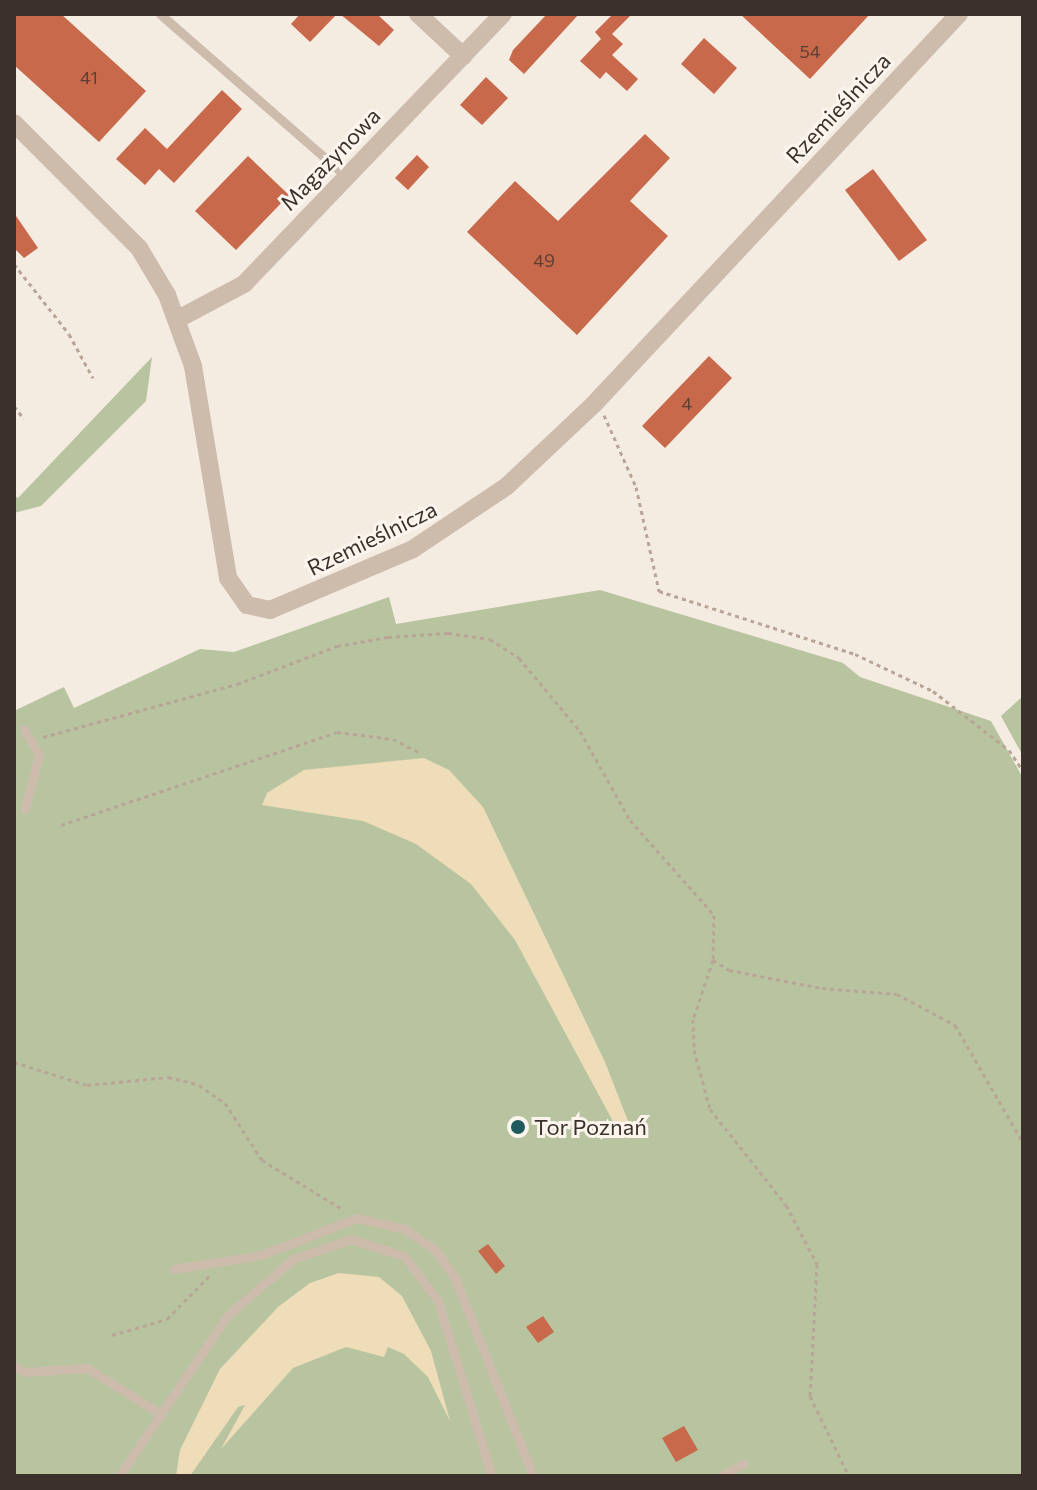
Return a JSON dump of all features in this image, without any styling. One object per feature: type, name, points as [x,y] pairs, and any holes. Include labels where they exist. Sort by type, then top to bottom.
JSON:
[{"type":"street","points":[[418,14],[463,56]]},
{"type":"street","name":"Magazynowa","points":[[178,319],[244,284],[503,14]]},
{"type":"street","name":"Rzemieślnicza","points":[[14,123],[139,248],[178,319],[199,395],[228,578],[235,593],[257,610],[362,574],[454,524],[507,486],[594,404],[959,14]]},
{"type":"lane","points":[[160,14],[346,176]]},
{"type":"lane","points":[[24,729],[31,740],[39,770],[25,809]]},
{"type":"lane","points":[[174,1269],[226,1262],[357,1218],[405,1229],[436,1251],[455,1278],[533,1476]]},
{"type":"lane","points":[[122,1474],[227,1316],[277,1270],[324,1244],[376,1243],[411,1262],[451,1326],[492,1476]]},
{"type":"lane","points":[[14,1366],[24,1372],[87,1368],[161,1414]]},
{"type":"lane","points":[[721,1476],[744,1463]]},
{"type":"path","points":[[14,264],[69,334],[93,378]]},
{"type":"path","points":[[594,404],[611,425],[636,487],[659,591],[855,654],[933,691],[1009,750],[1023,771]]},
{"type":"path","points":[[14,406],[24,419]]},
{"type":"path","points":[[31,740],[237,684],[337,646],[448,633],[490,639],[519,658],[570,719],[630,820],[703,896],[714,915],[713,960],[693,1019],[703,1085],[710,1109],[786,1205],[817,1264],[810,1396],[849,1476]]},
{"type":"path","points":[[61,825],[337,732],[393,739],[418,752]]},
{"type":"path","points":[[713,960],[729,970],[822,988],[897,994],[955,1025],[1023,1143]]},
{"type":"path","points":[[14,1062],[87,1085],[168,1077],[199,1085],[225,1103],[262,1160],[357,1218]]},
{"type":"path","points":[[112,1335],[167,1319],[226,1262]]},
{"type":"green space","points":[[152,357],[146,401],[41,506],[14,513],[14,495],[18,498]]},
{"type":"green space","name":"Tor Poznań","points":[[600,590],[843,663],[860,677],[991,721],[1023,778],[1023,1476],[14,1476],[14,711],[64,687],[74,708],[200,649],[234,652],[389,597],[396,624]]},
{"type":"green space","points":[[1023,696],[1021,721],[1023,756],[1001,716]]},
{"type":"sand","points":[[424,758],[449,770],[483,807],[605,1062],[628,1121],[625,1131],[615,1125],[515,940],[471,884],[416,844],[363,821],[262,805],[267,793],[304,770]]},
{"type":"sand","points":[[339,1273],[379,1277],[402,1296],[431,1351],[450,1421],[428,1377],[404,1354],[388,1347],[384,1357],[346,1347],[293,1368],[221,1449],[245,1405],[238,1407],[190,1476],[176,1476],[180,1450],[220,1369],[278,1307],[310,1283]]},
{"type":"building","points":[[14,14],[61,14],[146,91],[99,142],[14,65]]},
{"type":"building","points":[[300,14],[337,14],[310,42],[291,24]]},
{"type":"building","points":[[340,14],[377,14],[394,30],[379,46]]},
{"type":"building","points":[[547,14],[579,14],[524,74],[509,60],[513,50]]},
{"type":"building","points":[[613,14],[632,14],[612,34],[623,44],[612,55],[638,79],[627,91],[606,72],[600,79],[580,61],[601,39],[595,32]]},
{"type":"building","points":[[740,14],[870,14],[810,79]]},
{"type":"building","points":[[704,38],[737,68],[714,94],[681,64]]},
{"type":"building","points":[[486,77],[508,98],[482,125],[460,105]]},
{"type":"building","points":[[222,90],[242,109],[174,183],[159,169],[145,185],[116,159],[145,128],[167,149]]},
{"type":"building","points":[[645,134],[670,158],[630,201],[668,236],[577,335],[467,232],[515,181],[558,221]]},
{"type":"building","points":[[417,155],[429,167],[408,190],[395,178]]},
{"type":"building","points":[[248,156],[289,195],[236,250],[195,211]]},
{"type":"building","points":[[873,169],[927,240],[899,261],[845,190]]},
{"type":"building","points":[[14,213],[38,248],[24,258],[14,248]]},
{"type":"building","points":[[709,356],[732,378],[665,448],[642,426]]},
{"type":"building","points":[[488,1244],[505,1266],[496,1274],[478,1251]]},
{"type":"building","points":[[543,1316],[554,1332],[538,1343],[526,1327]]},
{"type":"building","points":[[684,1426],[698,1450],[676,1462],[662,1438]]},
{"type":"place","name":"Tor Poznań","points":[[518,1127]]}]
